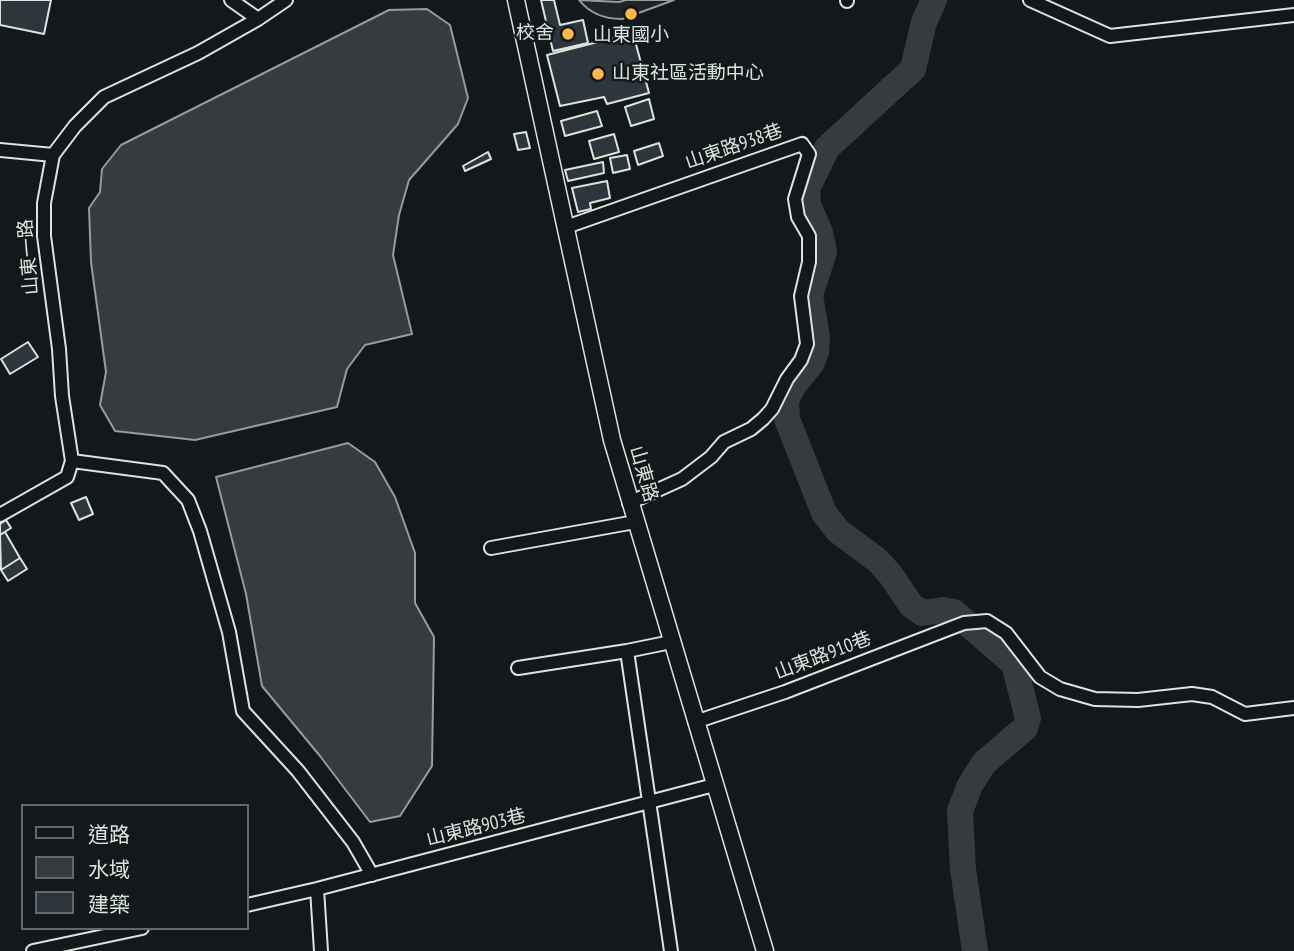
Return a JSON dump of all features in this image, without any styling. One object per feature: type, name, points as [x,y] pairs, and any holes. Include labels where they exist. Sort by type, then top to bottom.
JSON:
[{"type":"street","points":[[230,0],[258,19]]},
{"type":"street","name":"山東一路","points":[[72,461],[44,236],[44,203],[53,155],[75,126],[104,97],[198,53],[286,0]]},
{"type":"street","name":"山東路","points":[[516,0],[612,440],[765,951]]},
{"type":"street","points":[[1030,0],[1110,36],[1294,15]]},
{"type":"street","name":"山東路938巷","points":[[566,227],[802,144],[809,154],[795,199],[798,217],[809,236],[809,262],[801,296],[807,344],[801,360],[763,419],[751,429],[724,442],[711,457],[682,479],[629,503]]},
{"type":"street","points":[[0,150],[53,155]]},
{"type":"street","points":[[0,515],[67,477],[72,461],[163,474],[188,500],[200,531],[229,632],[243,711],[298,771],[354,842],[372,875]]},
{"type":"street","points":[[491,548],[635,522]]},
{"type":"street","name":"山東路910巷","points":[[695,722],[785,692],[969,622],[987,621],[1006,633],[1040,677],[1060,689],[1095,699],[1138,700],[1192,694],[1212,697],[1245,714],[1294,708]]},
{"type":"street","points":[[518,668],[671,642]]},
{"type":"street","points":[[626,651],[671,951]]},
{"type":"street","name":"山東路903巷","points":[[248,905],[714,785]]},
{"type":"street","points":[[317,889],[321,951]]},
{"type":"street","points":[[33,951],[133,930]]},
{"type":"shaded area","points":[[579,0],[674,0],[622,19],[598,15]]},
{"type":"water","points":[[427,9],[450,25],[468,98],[458,124],[409,180],[399,215],[393,255],[412,334],[365,345],[347,369],[337,407],[195,440],[115,431],[100,405],[106,372],[91,262],[89,208],[100,192],[102,169],[121,145],[389,10]]},
{"type":"water","points":[[348,443],[375,462],[395,497],[415,553],[415,603],[434,637],[432,766],[400,816],[370,822],[262,686],[246,594],[216,477]]},
{"type":"building","points":[[0,0],[51,0],[44,34],[0,25]]},
{"type":"building","name":"校舍","points":[[541,0],[554,0],[560,25],[583,20],[588,43],[553,51]]},
{"type":"building","name":"山東社區活動中心","points":[[633,33],[649,93],[607,104],[604,97],[560,106],[547,55]]},
{"type":"building","points":[[649,99],[654,119],[631,126],[625,107]]},
{"type":"building","points":[[597,111],[602,126],[565,136],[561,121]]},
{"type":"building","points":[[526,132],[530,148],[518,150],[514,134]]},
{"type":"building","points":[[614,134],[619,152],[594,159],[589,141]]},
{"type":"building","points":[[659,143],[663,156],[638,165],[634,151]]},
{"type":"building","points":[[488,152],[491,159],[465,171],[463,166]]},
{"type":"building","points":[[627,155],[630,169],[613,173],[610,158]]},
{"type":"building","points":[[603,162],[604,173],[568,181],[565,170]]},
{"type":"building","points":[[607,181],[610,198],[590,203],[591,209],[578,212],[572,188]]},
{"type":"building","points":[[28,342],[38,357],[10,374],[1,359]]},
{"type":"building","points":[[86,497],[93,514],[79,520],[71,503]]},
{"type":"building","points":[[6,520],[11,528],[0,535],[0,524]]},
{"type":"building","points":[[5,532],[20,558],[1,570],[0,535]]},
{"type":"building","points":[[20,558],[27,569],[8,581],[1,570]]},
{"type":"waterway","points":[[934,0],[924,22],[913,69],[827,148],[807,189],[808,205],[820,232],[824,252],[810,295],[817,337],[816,352],[786,401],[787,419],[824,513],[838,531],[877,560],[911,605],[922,613],[943,610],[954,612],[1014,664],[1028,718],[1025,728],[984,763],[970,785],[960,811],[963,869],[975,951]]},
{"type":"place","name":"山東國小","points":[[631,14]]},
{"type":"place","name":"校舍","points":[[568,34]]},
{"type":"place","name":"山東社區活動中心","points":[[598,74]]}]
